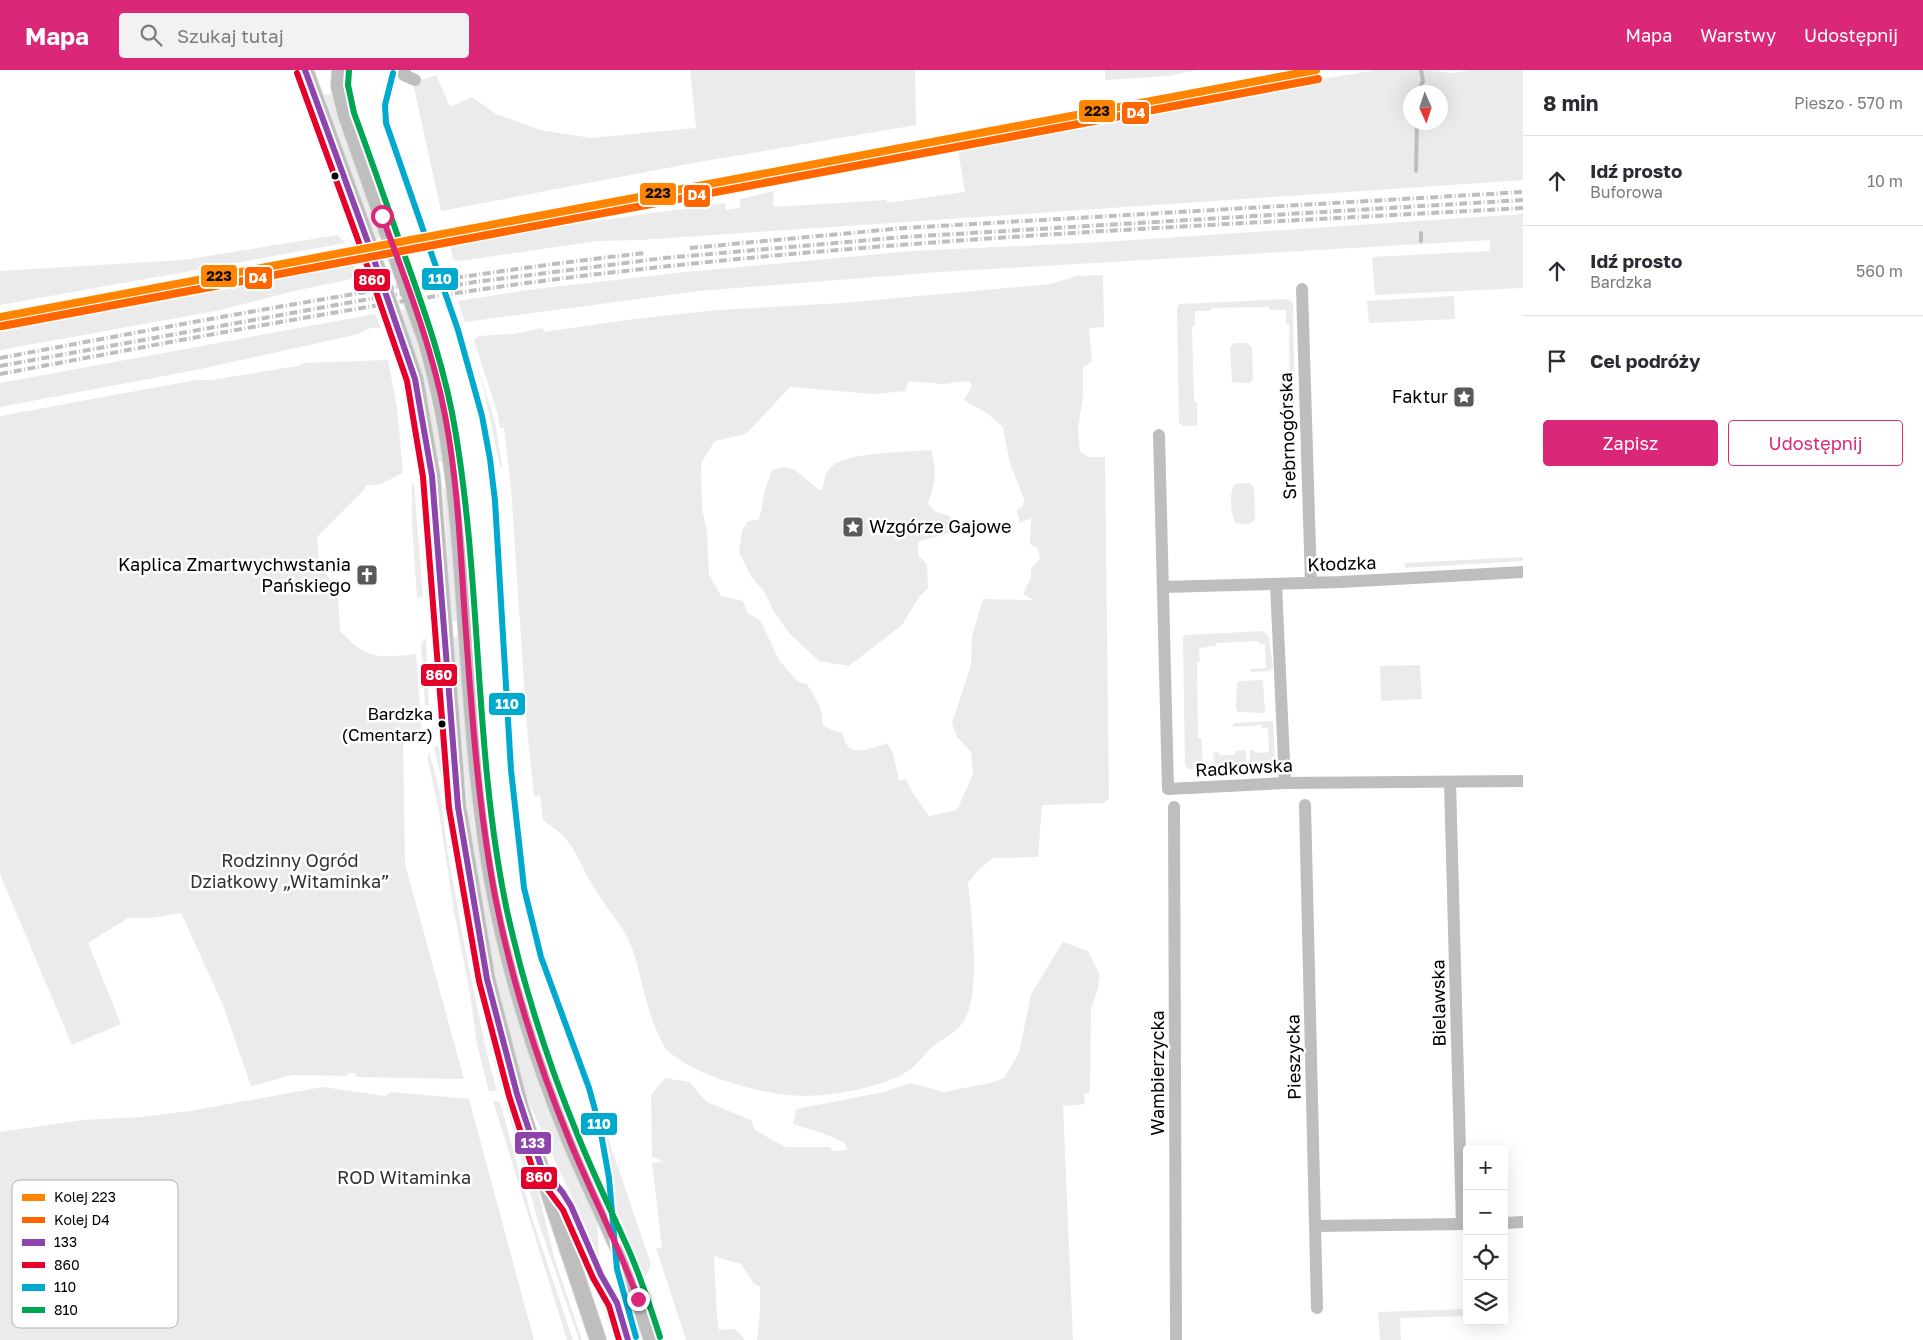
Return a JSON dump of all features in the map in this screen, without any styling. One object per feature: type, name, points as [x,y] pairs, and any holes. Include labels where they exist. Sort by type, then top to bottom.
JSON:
[{"type":"main road","points":[[305,70],[376,264],[415,379],[431,468],[458,807],[487,979],[519,1102],[598,1340]]},
{"type":"main road","points":[[340,70],[340,86],[346,115],[392,243],[436,375],[451,451],[460,534],[479,784],[496,901],[516,986],[540,1063],[569,1138],[628,1271],[652,1340]]},
{"type":"street","points":[[405,70],[404,75],[415,80]]},
{"type":"street","name":"Srebrnogórska","points":[[1302,289],[1311,583]]},
{"type":"street","points":[[1159,435],[1163,587]]},
{"type":"street","name":"Kłodzka","points":[[1163,587],[1311,583],[1523,572]]},
{"type":"street","points":[[1276,584],[1286,783]]},
{"type":"street","name":"Radkowska","points":[[1163,587],[1168,789],[1286,783],[1523,781]]},
{"type":"street","name":"Bielawska","points":[[1450,782],[1463,1192]]},
{"type":"street","name":"Pieszycka","points":[[1305,805],[1317,1308]]},
{"type":"street","name":"Wambierzycka","points":[[1174,807],[1176,1340]]},
{"type":"street","points":[[1508,1223],[1523,1222]]},
{"type":"street","points":[[1315,1226],[1463,1224]]},
{"type":"green space","points":[[690,70],[915,70],[916,125],[699,162],[441,211],[413,83],[436,75],[450,107],[472,97],[496,114],[540,130],[591,138],[696,128]]},
{"type":"green space","points":[[1105,70],[1198,70],[1168,76],[1105,80]]},
{"type":"green space","points":[[1375,70],[1423,70],[1454,73],[1469,70],[1523,70],[1523,180],[640,240],[597,241],[460,261],[453,259],[450,245],[538,229],[725,203],[726,210],[740,208],[740,199],[774,191],[773,207],[887,200],[887,203],[965,192],[958,150],[962,146],[1147,110]]},
{"type":"green space","points":[[332,94],[336,113],[381,237],[376,239],[324,95]]},
{"type":"green space","points":[[1523,214],[1523,288],[1375,295],[1372,257],[1490,251],[1490,240],[939,272],[699,291],[465,322],[458,301],[527,290],[686,272],[913,251],[1104,242]]},
{"type":"green space","points":[[337,235],[346,243],[0,305],[0,271],[183,260]]},
{"type":"green space","points":[[352,263],[361,277],[290,292],[221,310],[0,350],[0,330],[196,291],[257,282]]},
{"type":"green space","points":[[1103,275],[1104,327],[1089,328],[1092,362],[1083,367],[1083,395],[1078,429],[1080,451],[1088,457],[1105,457],[1109,799],[1103,803],[1042,805],[1038,857],[993,858],[979,869],[968,883],[974,954],[974,974],[969,1009],[961,1026],[933,1046],[908,1071],[866,1088],[832,1094],[800,1096],[756,1090],[708,1075],[693,1068],[665,1047],[651,1015],[628,939],[592,885],[570,844],[543,820],[540,795],[534,796],[527,728],[511,488],[504,428],[500,428],[497,412],[474,340],[479,336],[512,334],[543,328],[544,332],[634,319],[718,310],[842,303],[1051,284],[1076,276]],"holes":[[[908,381],[943,384],[969,381],[972,386],[964,400],[988,414],[1003,427],[1010,464],[1024,499],[1023,507],[1017,510],[1020,523],[1031,518],[1030,544],[1038,549],[1040,559],[1031,568],[1031,577],[1023,594],[1034,600],[983,599],[972,636],[971,665],[952,723],[957,737],[971,752],[973,774],[957,810],[929,816],[906,779],[899,781],[893,753],[887,743],[867,750],[854,750],[848,747],[843,733],[832,730],[822,724],[822,713],[813,694],[807,684],[798,682],[779,660],[760,620],[747,613],[743,601],[721,596],[709,575],[707,533],[702,508],[701,463],[715,441],[746,434],[790,387],[874,394],[906,391]]]},
{"type":"green space","points":[[1454,296],[1455,319],[1369,323],[1367,301]]},
{"type":"green space","points":[[1286,299],[1293,304],[1295,422],[1288,422],[1288,400],[1290,400],[1289,324],[1286,324],[1286,310],[1270,310],[1269,307],[1211,308],[1211,311],[1195,311],[1195,326],[1192,326],[1194,402],[1197,402],[1197,426],[1183,426],[1179,423],[1177,308],[1180,304]]},
{"type":"green space","points":[[407,309],[426,375],[443,461],[440,462],[438,460],[422,375],[401,310]]},
{"type":"green space","points":[[375,314],[381,328],[370,328],[359,334],[196,370],[0,407],[0,383]]},
{"type":"green space","points":[[1234,343],[1247,343],[1252,347],[1253,378],[1250,383],[1232,382],[1230,348]]},
{"type":"green space","name":"Rodzinny Ogród Działkowy „Witaminka”","points":[[388,360],[397,408],[403,473],[381,484],[365,486],[365,489],[317,537],[319,561],[338,595],[340,631],[358,647],[374,655],[416,654],[422,736],[403,739],[405,864],[464,1079],[357,1077],[354,1073],[348,1073],[348,1076],[292,1075],[251,1086],[223,1005],[181,913],[151,918],[128,918],[88,943],[121,1024],[72,1045],[0,874],[0,416],[196,380],[211,380],[297,366],[304,363]]},
{"type":"green space","points":[[477,365],[495,422],[502,466],[500,467],[486,399]]},
{"type":"green space","points":[[931,450],[935,477],[928,503],[934,511],[950,516],[953,525],[949,533],[918,542],[918,555],[927,564],[928,588],[919,597],[902,625],[849,666],[819,661],[790,634],[774,612],[765,593],[751,576],[739,552],[742,531],[748,521],[758,520],[771,471],[786,467],[792,469],[822,491],[828,471],[840,461],[865,455]]},
{"type":"green space","points":[[414,483],[423,597],[417,598],[412,524],[412,484]]},
{"type":"green space","points":[[1249,483],[1254,488],[1255,518],[1250,523],[1236,523],[1231,509],[1233,487],[1235,484]]},
{"type":"green space","points":[[420,486],[425,493],[432,584],[428,593]]},
{"type":"green space","points":[[443,488],[447,490],[457,621],[452,621]]},
{"type":"green space","points":[[1523,557],[1523,561],[1405,568],[1405,563]]},
{"type":"green space","points":[[1263,631],[1269,637],[1273,668],[1269,671],[1251,672],[1251,669],[1266,668],[1265,644],[1259,644],[1259,641],[1216,643],[1216,646],[1199,648],[1200,661],[1197,662],[1198,738],[1201,738],[1204,779],[1200,774],[1199,768],[1189,769],[1185,766],[1183,638],[1185,635]]},
{"type":"green space","points":[[453,637],[458,637],[474,825],[496,940],[516,1016],[540,1089],[576,1177],[597,1219],[599,1257],[529,1103],[519,1076],[494,971],[474,858],[468,810]]},
{"type":"green space","points":[[426,638],[429,705],[425,705],[421,647],[422,642]]},
{"type":"green space","points":[[1420,665],[1422,699],[1381,701],[1380,666]]},
{"type":"green space","points":[[1263,680],[1265,713],[1238,712],[1236,709],[1237,682]]},
{"type":"green space","points":[[1273,721],[1275,764],[1272,768],[1254,768],[1250,765],[1250,750],[1254,750],[1255,753],[1269,752],[1268,728],[1262,728],[1262,725],[1232,727],[1234,723]]},
{"type":"green space","points":[[438,745],[447,776],[466,919],[490,1031],[504,1079],[501,1088],[483,1014],[469,940],[446,801],[434,748]]},
{"type":"green space","points":[[1246,750],[1246,765],[1242,769],[1215,769],[1213,753],[1219,752],[1219,755],[1235,755],[1235,751]]},
{"type":"green space","points":[[429,751],[440,793],[448,854],[465,948],[487,1054],[497,1091],[489,1091],[477,1045],[439,812],[428,760]]},
{"type":"green space","points":[[1063,942],[1088,951],[1100,975],[1097,992],[1091,1008],[1090,1093],[1084,1093],[1085,1104],[1063,1106],[1073,1340],[757,1340],[760,1287],[754,1284],[741,1264],[714,1255],[719,1330],[735,1329],[744,1340],[686,1340],[656,1248],[662,1248],[652,1163],[664,1162],[652,1156],[651,1095],[665,1078],[689,1082],[707,1102],[751,1120],[755,1130],[785,1147],[830,1147],[833,1151],[847,1150],[844,1142],[793,1124],[796,1109],[884,1092],[910,1083],[944,1092],[990,1083],[1004,1078],[1019,1053],[1031,994]]},
{"type":"green space","points":[[572,1042],[598,1109],[651,1264],[646,1276],[610,1210],[606,1162],[597,1122],[569,1043]]},
{"type":"green space","name":"ROD Witaminka","points":[[323,1087],[385,1096],[392,1092],[469,1099],[534,1340],[0,1340],[0,1132],[82,1120],[141,1117],[190,1111]]},
{"type":"green space","points":[[493,1101],[500,1102],[532,1218],[573,1340],[567,1340]]},
{"type":"green space","points":[[506,1104],[513,1109],[537,1186],[554,1257],[582,1340],[579,1340],[537,1218]]},
{"type":"green space","points":[[583,1249],[608,1301],[619,1340],[614,1340]]},
{"type":"green space","points":[[614,1262],[636,1318],[629,1320]]},
{"type":"green space","points":[[1463,1309],[1463,1316],[1400,1318],[1401,1340],[1380,1340],[1378,1312]]},
{"type":"waterway","points":[[1421,70],[1423,81],[1421,85]]},
{"type":"waterway","points":[[1416,171],[1417,130]]},
{"type":"waterway","points":[[1421,233],[1421,241]]},
{"type":"railway","points":[[690,248],[904,228],[1523,192]]},
{"type":"railway","points":[[0,366],[369,299],[475,282],[664,258],[904,237],[1523,200]]},
{"type":"railway","points":[[0,374],[384,304],[538,281],[616,272],[842,250],[1069,233],[1523,208]]},
{"type":"railway","points":[[0,358],[402,286],[645,253]]},
{"type":"rail line","name":"223","points":[[0,317],[1316,70]]},
{"type":"rail line","name":"D4","points":[[2,326],[1318,79]]},
{"type":"transit line","name":"133","points":[[305,70],[370,248],[415,379],[432,476],[458,807],[487,979],[517,1094],[541,1166],[571,1206],[601,1275],[617,1303],[628,1340]]},
{"type":"transit line","name":"810","points":[[349,71],[348,85],[354,113],[427,319],[452,411],[464,494],[470,554],[489,793],[496,852],[514,940],[529,997],[567,1109],[634,1264],[660,1337]]},
{"type":"transit line","name":"860","points":[[297,73],[407,381],[423,477],[449,808],[479,981],[509,1096],[533,1170],[563,1210],[593,1278],[609,1306],[619,1340]]},
{"type":"transit line","name":"110","points":[[393,73],[385,105],[386,123],[458,330],[482,416],[490,459],[495,501],[511,770],[524,888],[541,957],[589,1088],[600,1128],[609,1178],[617,1269],[636,1337]]},
{"type":"place","name":"Faktur","points":[[1464,397]]},
{"type":"place","name":"Wzgórze Gajowe","points":[[853,527]]},
{"type":"place","name":"Kaplica Zmartwychwstania Pańskiego","points":[[367,575]]},
{"type":"place","name":"Bardzka (Cmentarz)","points":[[442,724]]},
{"type":"route","points":[[382,216],[425,338],[445,414],[460,534],[479,784],[496,901],[516,986],[540,1063],[569,1138],[628,1271],[638,1299]]}]
